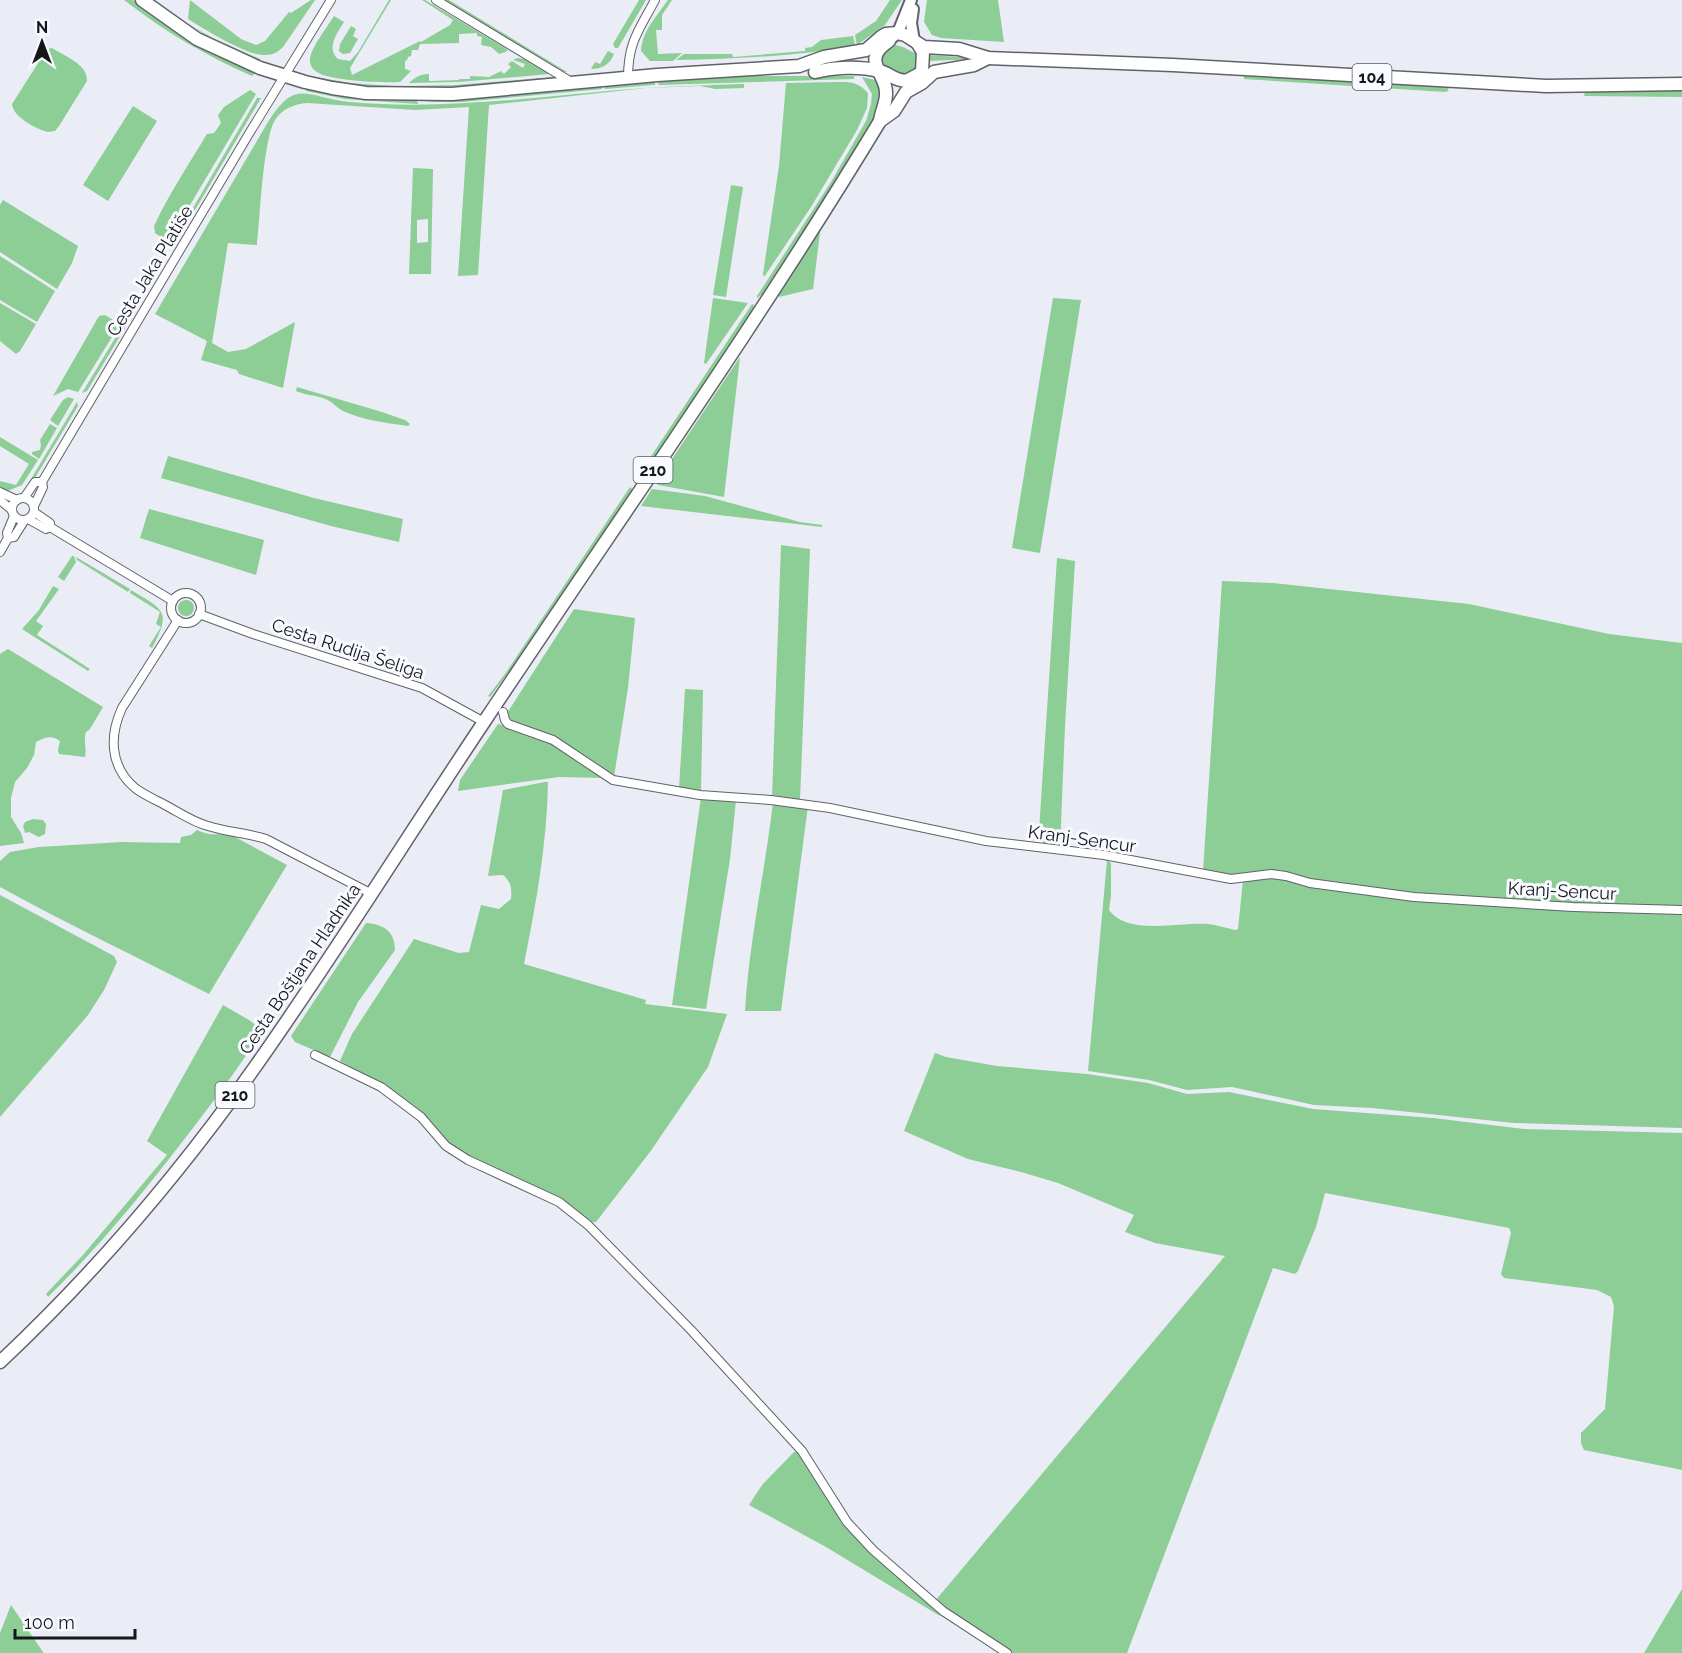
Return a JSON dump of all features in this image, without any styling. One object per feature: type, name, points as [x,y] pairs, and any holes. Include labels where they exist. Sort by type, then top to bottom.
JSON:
[{"type":"main road","points":[[142,0],[179,28],[212,47],[260,68],[332,88],[392,94],[452,94],[628,78],[800,66],[858,69],[881,78]]},
{"type":"main road","points":[[911,0],[911,23],[922,70],[906,86],[875,76],[830,74],[814,66],[825,62],[857,59],[877,53],[891,36],[905,3],[911,0]]},
{"type":"main road","points":[[814,66],[866,50],[891,36]]},
{"type":"main road","points":[[891,36],[915,50],[918,46]]},
{"type":"main road","name":"104","points":[[918,46],[959,49],[988,58],[1150,64],[1546,86],[1682,84]]},
{"type":"main road","points":[[877,53],[881,78]]},
{"type":"main road","name":"104","points":[[906,86],[922,83],[934,72],[974,65],[988,58]]},
{"type":"main road","name":"104","points":[[922,70],[931,65],[953,63],[962,66]]},
{"type":"main road","name":"210","points":[[881,78],[886,94],[885,118]]},
{"type":"main road","name":"210","points":[[885,118],[894,111],[906,92],[906,86]]},
{"type":"main road","name":"Cesta Boštjana Hladnika","points":[[0,1361],[44,1320],[97,1264],[186,1158],[253,1070],[885,118]]},
{"type":"street","name":"Cesta Jaka Platiše","points":[[34,509],[43,487],[42,482],[331,0]]},
{"type":"street","points":[[436,0],[574,83]]},
{"type":"street","points":[[628,78],[628,58],[631,45],[655,0]]},
{"type":"street","name":"Cesta Jaka Platiše","points":[[21,499],[35,482],[42,482]]},
{"type":"street","points":[[0,492],[30,501],[34,509],[50,523],[50,527],[173,601]]},
{"type":"street","points":[[0,552],[8,538],[6,533],[13,513],[13,504],[21,499]]},
{"type":"street","points":[[0,501],[19,520],[26,520],[46,529],[50,527]]},
{"type":"street","points":[[8,538],[14,537],[34,509]]},
{"type":"street","points":[[181,594],[192,594],[200,603],[200,614],[190,622],[178,620],[171,611],[173,601],[181,594]]},
{"type":"street","name":"Cesta Rudija Šeliga","points":[[200,614],[253,634],[422,688],[484,722]]},
{"type":"street","points":[[178,620],[122,708],[116,722],[112,749],[126,778],[147,796],[196,822],[266,839],[372,894]]},
{"type":"street","name":"Kranj-Sencur","points":[[503,712],[508,724],[553,740],[613,780],[700,795],[771,800],[830,808],[986,841],[1104,855],[1231,879],[1271,874],[1310,883],[1414,897],[1573,907],[1682,910]]},
{"type":"street","points":[[315,1055],[381,1087],[421,1117],[446,1146],[468,1160],[559,1202],[588,1225],[691,1329],[802,1451],[847,1522],[873,1550],[943,1611],[1007,1653]]},
{"type":"green space","points":[[124,0],[133,0],[201,48],[255,73],[252,76],[218,60],[154,22]]},
{"type":"green space","points":[[190,0],[241,39],[256,45],[265,41],[289,12],[315,0],[283,47],[275,53],[266,55],[238,47],[188,19]]},
{"type":"green space","points":[[391,0],[350,68],[352,75],[421,42],[450,25],[453,20],[422,0],[508,51],[499,54],[491,47],[481,45],[482,37],[477,36],[477,33],[459,34],[459,43],[420,44],[418,50],[412,50],[411,56],[405,61],[405,69],[411,71],[400,82],[333,78],[314,70],[310,63],[310,56],[334,16],[344,22],[334,41],[333,50],[338,59],[350,61],[358,52]]},
{"type":"green space","points":[[443,0],[449,0],[567,72],[564,72]]},
{"type":"green space","points":[[639,0],[646,0],[618,48],[615,48],[613,44]]},
{"type":"green space","points":[[668,0],[672,0],[662,15],[662,30],[656,30],[658,54],[682,53],[673,61],[650,61],[641,51],[644,37]]},
{"type":"green space","points":[[890,0],[902,0],[885,25],[857,45],[855,35],[876,21]]},
{"type":"green space","points":[[927,0],[998,0],[1004,42],[941,38],[932,35],[924,22]]},
{"type":"green space","points":[[186,23],[260,59],[261,61],[215,41]]},
{"type":"green space","points":[[351,26],[356,29],[353,36],[358,39],[350,53],[343,54],[339,51],[340,44]]},
{"type":"green space","points":[[853,36],[855,44],[851,47],[807,53],[764,57],[676,60],[684,54],[732,54],[733,57],[805,51],[805,48],[812,47],[821,40]]},
{"type":"green space","points":[[893,45],[919,54],[916,68],[904,77],[881,67],[880,60],[883,50]]},
{"type":"green space","points":[[52,48],[80,65],[87,81],[59,126],[55,131],[48,132],[21,118],[13,109],[12,104],[47,49]]},
{"type":"green space","points":[[608,51],[614,54],[608,64],[591,69],[595,62],[600,64]]},
{"type":"green space","points":[[928,55],[976,58],[976,59],[928,61]]},
{"type":"green space","points":[[524,59],[549,74],[459,82],[409,83],[418,76],[426,74],[429,74],[429,81],[470,79],[470,76],[489,77],[501,71],[504,74],[511,67],[508,64],[512,61],[523,68],[525,64],[513,60]]},
{"type":"green space","points":[[1244,74],[1449,86],[1448,91],[1445,92],[1244,79]]},
{"type":"green space","points":[[310,76],[350,83],[393,86],[375,88],[352,86]]},
{"type":"green space","points":[[727,76],[854,76],[854,79],[659,85],[658,82]]},
{"type":"green space","points":[[553,77],[473,86],[408,88],[407,86],[455,85]]},
{"type":"green space","points":[[862,77],[875,80],[881,88],[878,111],[859,147],[764,293],[757,298],[831,182],[866,121],[872,94]]},
{"type":"green space","points":[[655,82],[655,85],[605,89],[605,87]]},
{"type":"green space","points":[[848,82],[862,87],[868,93],[867,108],[857,130],[811,207],[764,277],[779,166],[786,83]]},
{"type":"green space","points":[[744,84],[744,88],[715,89],[700,86],[646,88],[489,105],[478,275],[458,276],[469,107],[415,110],[307,103],[293,106],[278,116],[271,130],[265,161],[257,245],[228,243],[212,343],[228,352],[246,349],[295,322],[283,388],[239,374],[237,370],[201,360],[207,341],[155,314],[268,122],[287,99],[295,95],[312,95],[350,102],[424,105],[644,88]]},
{"type":"green space","points":[[602,87],[602,89],[462,102],[423,102]]},
{"type":"green space","points":[[306,89],[363,100],[417,101],[418,104],[345,99],[306,91]]},
{"type":"green space","points":[[1682,89],[1682,97],[1584,96],[1585,92]]},
{"type":"green space","points":[[250,90],[256,94],[168,242],[155,233],[154,226],[166,202],[207,134],[214,133],[221,123],[218,115],[224,107]]},
{"type":"green space","points":[[257,98],[261,98],[175,244],[172,244]]},
{"type":"green space","points":[[133,106],[157,121],[108,201],[83,185]]},
{"type":"green space","points":[[413,168],[433,169],[431,274],[409,274]],"holes":[[[428,219],[428,242],[417,243],[417,220]]]},
{"type":"green space","points":[[731,185],[743,187],[726,297],[713,295]]},
{"type":"green space","points":[[3,200],[78,246],[72,263],[57,289],[0,252],[0,205]]},
{"type":"green space","points":[[818,231],[820,233],[813,289],[779,297],[777,293]]},
{"type":"green space","points":[[0,256],[55,291],[37,322],[0,300]]},
{"type":"green space","points":[[713,298],[748,303],[706,364],[704,363]]},
{"type":"green space","points":[[1053,298],[1081,300],[1040,553],[1012,548]]},
{"type":"green space","points":[[0,303],[36,324],[16,354],[0,341]]},
{"type":"green space","points":[[752,304],[754,305],[753,310],[643,475],[634,482]]},
{"type":"green space","points":[[105,315],[120,324],[78,392],[68,389],[53,396],[99,316]]},
{"type":"green space","points":[[123,325],[125,328],[87,391],[82,393]]},
{"type":"green space","points":[[740,357],[724,497],[658,485],[656,483]]},
{"type":"green space","points":[[297,387],[382,412],[410,424],[408,426],[358,417],[343,411],[323,398],[296,391]]},
{"type":"green space","points":[[68,397],[74,399],[58,426],[50,420],[63,400]]},
{"type":"green space","points":[[77,402],[78,406],[30,486],[28,484]]},
{"type":"green space","points":[[50,424],[57,428],[39,459],[32,452],[40,450],[40,440]]},
{"type":"green space","points":[[0,437],[38,460],[22,485],[5,492],[0,489],[0,481],[16,485],[29,464],[0,446]]},
{"type":"green space","points":[[168,456],[314,498],[403,519],[399,542],[331,526],[161,478]]},
{"type":"green space","points":[[630,487],[632,489],[630,496],[543,627],[490,697],[488,696],[505,674]]},
{"type":"green space","points":[[652,489],[705,496],[800,522],[822,525],[822,527],[641,506]]},
{"type":"green space","points":[[149,509],[264,540],[256,575],[140,538]]},
{"type":"green space","points":[[781,545],[810,549],[800,800],[772,797]]},
{"type":"green space","points":[[72,556],[76,562],[64,581],[58,577]]},
{"type":"green space","points":[[76,557],[130,589],[128,592],[77,560]]},
{"type":"green space","points":[[1057,558],[1075,561],[1060,848],[1038,846]]},
{"type":"green space","points":[[1222,581],[1273,583],[1469,604],[1609,634],[1682,643],[1682,1128],[1514,1123],[1372,1108],[1314,1105],[1232,1087],[1187,1090],[1149,1080],[1088,1071],[1107,860],[1111,863],[1109,910],[1118,918],[1128,923],[1141,925],[1208,924],[1238,929],[1243,880],[1240,875],[1203,871]]},
{"type":"green space","points":[[53,586],[59,589],[36,621],[43,626],[37,635],[90,669],[88,671],[22,629],[39,610]]},
{"type":"green space","points":[[131,590],[151,602],[161,613],[162,626],[152,648],[149,646],[161,627],[156,624],[160,612],[130,593]]},
{"type":"green space","points":[[183,600],[189,600],[194,608],[192,614],[183,616],[178,611],[178,605]]},
{"type":"green space","points":[[574,609],[635,618],[628,688],[614,777],[573,750],[510,723],[508,720],[507,713]]},
{"type":"green space","points":[[8,649],[103,707],[86,732],[85,757],[59,754],[60,741],[51,737],[36,742],[34,755],[15,782],[11,798],[11,817],[24,843],[0,846],[0,654]]},
{"type":"green space","points":[[685,689],[703,690],[701,792],[679,789]]},
{"type":"green space","points":[[498,724],[541,738],[567,752],[604,778],[559,777],[458,791],[460,780]]},
{"type":"green space","points":[[548,782],[543,851],[524,964],[646,1000],[645,1004],[727,1014],[708,1067],[650,1152],[596,1222],[583,1223],[544,1198],[465,1163],[445,1149],[419,1119],[340,1061],[352,1034],[414,939],[459,953],[469,952],[481,905],[499,909],[511,899],[508,880],[503,875],[488,876],[503,790]]},
{"type":"green space","points":[[701,797],[736,800],[730,859],[706,1009],[672,1005]]},
{"type":"green space","points":[[773,802],[808,806],[781,1011],[745,1011],[750,959]]},
{"type":"green space","points":[[33,819],[43,820],[46,824],[45,834],[39,837],[29,832],[25,833],[23,826],[25,822]]},
{"type":"green space","points":[[197,830],[207,834],[225,834],[235,837],[287,865],[209,994],[0,887],[0,861],[10,852],[39,847],[122,842],[180,843],[181,837],[191,835]]},
{"type":"green space","points":[[0,895],[114,956],[117,962],[104,990],[88,1015],[0,1117]]},
{"type":"green space","points":[[366,923],[378,925],[387,930],[393,938],[395,950],[358,1002],[330,1057],[295,1042],[291,1036]]},
{"type":"green space","points":[[223,1005],[249,1020],[261,1029],[261,1033],[225,1086],[153,1179],[103,1239],[48,1297],[46,1294],[83,1255],[167,1155],[147,1141]]},
{"type":"green space","points":[[935,1053],[997,1066],[1087,1074],[1148,1083],[1187,1094],[1229,1092],[1313,1109],[1433,1118],[1524,1129],[1682,1133],[1682,1470],[1584,1450],[1581,1443],[1581,1433],[1605,1409],[1614,1306],[1611,1297],[1597,1290],[1504,1278],[1501,1274],[1511,1233],[1509,1228],[1325,1193],[1316,1227],[1298,1271],[1295,1274],[1273,1268],[1127,1653],[1011,1653],[971,1628],[935,1601],[1225,1256],[1155,1243],[1125,1232],[1134,1215],[1058,1183],[968,1159],[904,1131]]},
{"type":"green space","points":[[794,1452],[801,1452],[813,1476],[849,1529],[939,1611],[940,1616],[826,1547],[749,1505],[762,1485]]},
{"type":"green space","points":[[1682,1589],[1682,1653],[1644,1653]]},
{"type":"green space","points":[[11,1605],[43,1653],[0,1653],[0,1633]]}]
